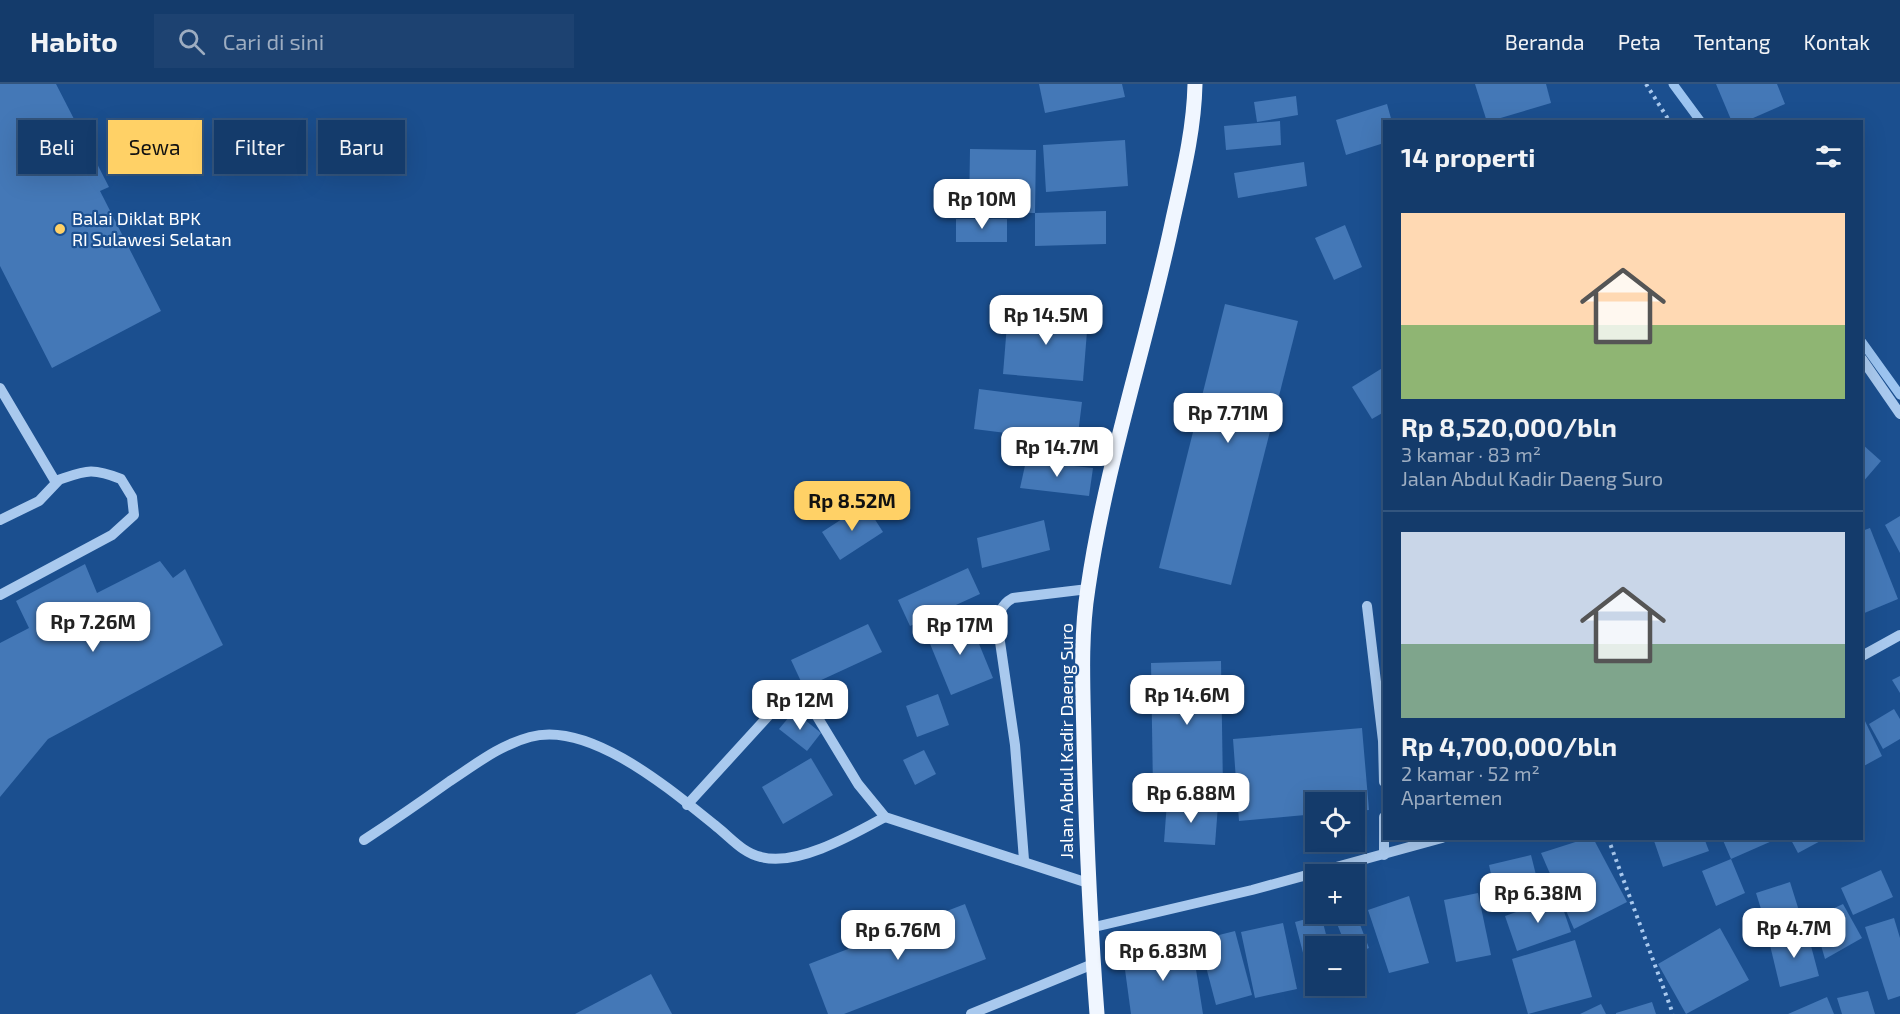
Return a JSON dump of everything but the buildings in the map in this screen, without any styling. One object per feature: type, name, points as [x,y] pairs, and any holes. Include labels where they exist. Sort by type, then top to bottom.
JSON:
[{"type":"main road","name":"Jalan Abdul Kadir Daeng Suro","points":[[1097,1014],[1088,883],[1083,646],[1088,589],[1114,456],[1168,244],[1194,118],[1195,84]]},
{"type":"street","points":[[1863,360],[1900,414]]},
{"type":"street","points":[[0,388],[56,482],[58,481]]},
{"type":"street","points":[[0,520],[39,501],[58,481],[77,473],[98,470],[121,478],[132,497],[134,515],[112,535],[0,595]]},
{"type":"street","points":[[1024,860],[1015,745],[998,628],[999,613],[1004,603],[1013,598],[1088,589]]},
{"type":"street","points":[[1367,606],[1383,741]]},
{"type":"street","points":[[1863,655],[1900,635]]},
{"type":"street","points":[[687,805],[781,702],[796,692],[804,695],[858,784],[885,817],[1024,860],[1088,883]]},
{"type":"street","points":[[364,840],[496,750],[531,736],[565,735],[592,743],[624,758],[740,847],[762,858],[787,858],[805,853],[852,835],[885,817]]},
{"type":"street","points":[[1384,840],[1384,855]]},
{"type":"street","points":[[1090,928],[1384,855],[1435,840]]},
{"type":"street","points":[[977,1012],[1093,964]]},
{"type":"path","points":[[1646,84],[1669,120]]},
{"type":"path","points":[[1609,840],[1673,1014]]},
{"type":"waterway","points":[[1673,84],[1700,120]]},
{"type":"waterway","points":[[1863,343],[1900,395]]},
{"type":"place","name":"Balai Diklat BPK RI Sulawesi Selatan","points":[[60,229]]}]
